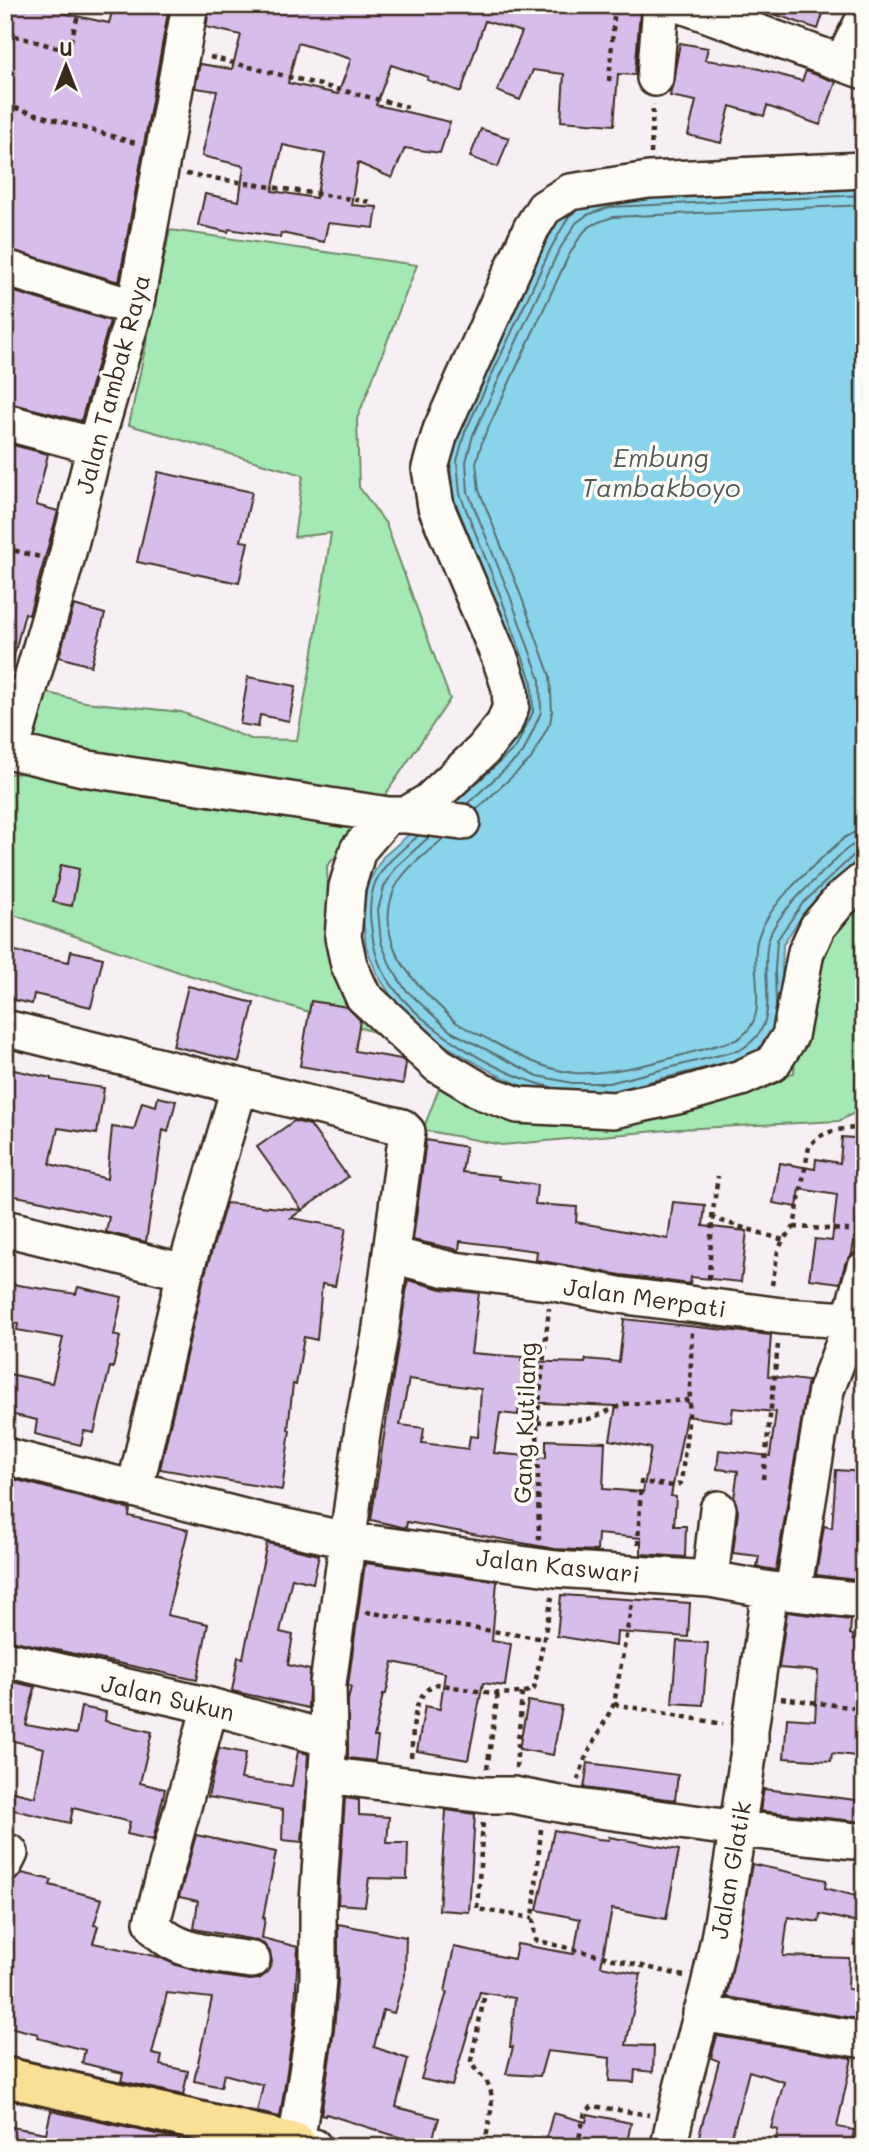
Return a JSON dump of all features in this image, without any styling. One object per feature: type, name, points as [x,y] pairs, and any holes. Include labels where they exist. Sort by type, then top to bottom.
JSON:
[{"type":"main road","points":[[5,2077],[302,2146]]},
{"type":"street","name":"Jalan Tambak Raya","points":[[8,750],[65,564],[95,446],[135,308],[190,5]]},
{"type":"street","points":[[655,78],[661,5]]},
{"type":"street","points":[[682,5],[853,67],[864,19]]},
{"type":"street","points":[[864,170],[649,180],[570,192],[544,208],[531,229],[441,430],[430,468],[436,507],[501,661],[510,688],[511,706],[504,724],[483,750],[429,801],[397,815],[358,849],[347,887],[343,937],[349,965],[363,996],[438,1066],[483,1092],[518,1104],[614,1110],[682,1096],[741,1078],[772,1064],[790,1036],[806,952],[818,926],[840,900],[864,880]]},
{"type":"street","points":[[5,268],[135,308]]},
{"type":"street","points":[[5,422],[95,446]]},
{"type":"street","points":[[8,750],[83,768],[397,815],[462,822]]},
{"type":"street","points":[[5,1028],[405,1129],[407,1136],[328,1684],[329,1740],[318,1902],[318,1979],[302,2146]]},
{"type":"street","points":[[135,1488],[185,1272],[239,1088]]},
{"type":"street","points":[[5,1228],[185,1272]]},
{"type":"street","name":"Jalan Merpati","points":[[391,1255],[447,1269],[555,1283],[700,1307],[857,1323]]},
{"type":"street","points":[[857,1323],[864,1270]]},
{"type":"street","name":"Jalan Glatik","points":[[671,2133],[706,1997],[725,1907],[751,1743],[750,1730],[756,1694],[826,1390],[857,1323]]},
{"type":"street","name":"Jalan Kaswari","points":[[5,1456],[259,1521],[347,1540],[548,1567],[710,1579],[864,1601]]},
{"type":"street","points":[[710,1579],[718,1509]]},
{"type":"street","name":"Jalan Sukun","points":[[5,1659],[210,1706],[329,1740]]},
{"type":"street","points":[[210,1706],[152,1922],[157,1932],[196,1951],[252,1960]]},
{"type":"street","points":[[325,1774],[543,1800],[737,1829],[864,1842]]},
{"type":"street","points":[[706,1997],[864,2040]]},
{"type":"path","points":[[5,33],[58,48],[66,47],[70,44],[79,5]]},
{"type":"path","points":[[609,81],[615,5]]},
{"type":"path","points":[[182,50],[408,107]]},
{"type":"path","points":[[649,180],[655,78]]},
{"type":"path","points":[[5,105],[163,161],[371,202]]},
{"type":"path","points":[[764,1479],[775,1315],[775,1262],[783,1240],[794,1227],[809,1147],[816,1137],[823,1133],[864,1127]]},
{"type":"path","points":[[543,1800],[585,1759],[614,1704],[636,1573],[640,1484],[680,1485],[718,1176]]},
{"type":"path","points":[[712,1218],[783,1240]]},
{"type":"path","points":[[794,1227],[864,1231]]},
{"type":"path","name":"Gang Kutilang","points":[[523,1693],[534,1689],[545,1639],[548,1567],[537,1423],[547,1316],[555,1283]]},
{"type":"path","points":[[537,1423],[578,1421],[625,1404],[690,1400]]},
{"type":"path","points":[[339,1607],[545,1639]]},
{"type":"path","points":[[408,1785],[418,1703],[422,1693],[437,1684],[498,1693],[523,1693],[543,1800],[533,1918],[535,1940],[706,1997]]},
{"type":"path","points":[[756,1694],[864,1709]]},
{"type":"path","points":[[614,1704],[750,1730]]},
{"type":"path","points":[[477,1909],[533,1918]]},
{"type":"path","points":[[484,1998],[471,2061],[491,2092],[484,2147]]},
{"type":"path","points":[[577,2147],[585,2112],[593,2106],[671,2133]]},
{"type":"green space","points":[[170,230],[417,265],[357,419],[359,487],[386,524],[450,699],[379,804],[21,748],[36,690],[85,702],[181,712],[251,739],[297,740],[331,533],[294,537],[303,475],[129,425]]},
{"type":"green space","points":[[85,771],[372,817],[327,866],[329,941],[410,1043],[179,972],[5,912],[5,774]]},
{"type":"green space","points":[[864,902],[864,1108],[839,1121],[679,1129],[502,1145],[423,1130],[444,1075],[510,1102],[629,1107],[794,1073],[802,942]]},
{"type":"water","name":"Embung Tambakboyo","points":[[864,179],[864,856],[807,909],[783,944],[784,1015],[766,1052],[611,1099],[533,1091],[441,1043],[393,999],[377,974],[366,946],[362,908],[369,881],[383,857],[429,817],[526,685],[453,496],[450,461],[458,430],[545,244],[564,211],[579,200]]},
{"type":"building","points":[[5,5],[64,5],[62,13],[109,23],[114,5],[169,7],[119,282],[5,248]]},
{"type":"building","points":[[210,5],[605,5],[640,11],[635,75],[618,74],[614,125],[561,121],[564,74],[533,70],[520,100],[497,91],[522,32],[485,21],[461,92],[427,80],[428,77],[391,65],[376,105],[450,122],[440,153],[405,148],[392,178],[358,163],[351,205],[377,207],[374,228],[328,223],[324,242],[281,233],[280,237],[229,229],[228,232],[198,225],[205,194],[239,201],[244,166],[202,156],[217,91],[195,88],[200,64],[232,69],[241,35],[206,27]],"holes":[[[298,43],[351,59],[338,94],[288,83]],[[283,145],[325,154],[316,198],[272,191]]]},
{"type":"building","points":[[759,5],[826,5],[818,29],[759,9]]},
{"type":"building","points":[[680,43],[708,48],[705,60],[749,66],[802,81],[806,71],[836,82],[820,125],[767,106],[764,116],[730,106],[721,143],[688,135],[696,101],[670,96]]},
{"type":"building","points":[[481,129],[509,138],[498,167],[470,157]]},
{"type":"building","points":[[5,289],[110,321],[81,421],[5,402]]},
{"type":"building","points":[[5,443],[48,454],[36,505],[58,511],[29,615],[25,613],[12,663],[5,662]]},
{"type":"building","points":[[158,472],[252,492],[241,541],[248,542],[239,583],[137,562]]},
{"type":"building","points":[[74,605],[105,614],[91,666],[59,657]]},
{"type":"building","points":[[248,677],[296,686],[289,721],[260,715],[258,727],[240,724]]},
{"type":"building","points":[[61,865],[79,869],[72,906],[53,902]]},
{"type":"building","points":[[5,949],[69,962],[71,951],[103,958],[91,1007],[34,994],[32,1004],[5,998]]},
{"type":"building","points":[[188,986],[254,1003],[239,1062],[173,1046]]},
{"type":"building","points":[[311,1001],[347,1007],[360,1020],[355,1051],[401,1059],[406,1063],[403,1084],[300,1066]]},
{"type":"building","points":[[5,1068],[51,1080],[104,1088],[97,1134],[58,1128],[50,1164],[107,1179],[112,1127],[134,1130],[142,1102],[156,1106],[158,1097],[176,1101],[168,1132],[163,1130],[146,1242],[106,1232],[109,1217],[5,1194],[10,1166],[5,1166]]},
{"type":"building","points":[[294,1121],[310,1125],[348,1177],[291,1218],[346,1228],[335,1286],[322,1284],[317,1340],[304,1337],[296,1385],[293,1384],[282,1490],[160,1469],[204,1277],[226,1203],[302,1210],[257,1147]]},
{"type":"building","points":[[842,1137],[864,1139],[864,1214],[858,1214],[852,1254],[845,1264],[840,1283],[809,1279],[815,1239],[832,1241],[837,1195],[800,1189],[797,1207],[773,1203],[780,1163],[815,1169],[816,1159],[840,1163]]},
{"type":"building","points":[[426,1140],[466,1147],[462,1172],[499,1176],[498,1179],[537,1185],[535,1204],[577,1207],[576,1222],[668,1239],[673,1202],[705,1205],[703,1226],[747,1231],[741,1282],[691,1277],[690,1284],[536,1260],[537,1251],[460,1241],[459,1250],[413,1240]]},
{"type":"building","points":[[408,1280],[442,1289],[479,1293],[471,1353],[522,1357],[521,1361],[585,1363],[586,1359],[619,1362],[624,1319],[771,1335],[768,1376],[808,1381],[776,1570],[757,1567],[759,1556],[733,1553],[738,1511],[734,1498],[738,1471],[717,1469],[719,1450],[770,1456],[776,1412],[733,1408],[731,1422],[686,1416],[671,1496],[676,1497],[674,1526],[686,1526],[685,1557],[641,1554],[641,1538],[598,1534],[597,1551],[555,1549],[407,1522],[406,1528],[371,1520]],"holes":[[[409,1379],[481,1389],[478,1437],[470,1436],[468,1449],[422,1443],[424,1428],[400,1425]],[[519,1402],[616,1406],[610,1440],[651,1448],[643,1492],[603,1489],[605,1442],[546,1440],[546,1458],[494,1453],[500,1413],[518,1415]]]},
{"type":"building","points":[[5,1283],[76,1294],[78,1287],[122,1297],[114,1335],[120,1337],[113,1368],[110,1367],[94,1433],[84,1431],[81,1445],[35,1434],[37,1420],[5,1413],[5,1373],[52,1383],[63,1338],[17,1330],[18,1324],[5,1322]]},
{"type":"building","points":[[836,1470],[864,1472],[864,1581],[816,1575],[824,1526],[832,1528]]},
{"type":"building","points":[[5,1477],[130,1509],[129,1516],[188,1530],[167,1615],[208,1624],[197,1680],[5,1639]]},
{"type":"building","points":[[267,1543],[319,1555],[313,1583],[292,1578],[280,1632],[293,1635],[288,1665],[310,1670],[308,1708],[232,1691],[238,1657],[243,1658]]},
{"type":"building","points":[[365,1563],[497,1581],[492,1641],[511,1644],[505,1686],[483,1683],[468,1760],[417,1751],[425,1706],[440,1709],[445,1673],[393,1662],[374,1737],[378,1737],[375,1761],[348,1758],[348,1700],[351,1687],[348,1685]]},
{"type":"building","points":[[561,1595],[690,1603],[688,1637],[617,1632],[616,1646],[557,1636]]},
{"type":"building","points":[[787,1612],[851,1620],[850,1634],[853,1639],[864,1639],[864,1757],[832,1753],[831,1761],[784,1758],[787,1718],[815,1720],[818,1671],[779,1668]]},
{"type":"building","points":[[677,1641],[708,1643],[703,1705],[672,1703]]},
{"type":"building","points":[[5,1680],[35,1687],[26,1725],[76,1734],[81,1707],[106,1712],[105,1721],[152,1732],[140,1783],[165,1789],[153,1840],[127,1834],[130,1822],[73,1808],[70,1823],[5,1808],[5,1790],[35,1797],[44,1748],[5,1739]]},
{"type":"building","points":[[528,1701],[562,1707],[553,1755],[519,1749]]},
{"type":"building","points":[[219,1748],[246,1753],[241,1779],[292,1786],[298,1751],[308,1754],[302,1842],[282,1840],[283,1810],[208,1797]]},
{"type":"building","points":[[588,1763],[678,1775],[675,1800],[584,1788]]},
{"type":"building","points":[[764,1789],[864,1801],[864,1822],[760,1811]]},
{"type":"building","points":[[345,1798],[359,1800],[359,1815],[389,1817],[387,1843],[408,1843],[407,1879],[369,1878],[365,1906],[338,1904]]},
{"type":"building","points":[[446,1810],[475,1814],[469,1912],[439,1910]]},
{"type":"building","points":[[554,1830],[679,1850],[666,1919],[612,1909],[601,1966],[641,1974],[626,2045],[654,2046],[653,2072],[635,2070],[634,2082],[609,2081],[610,2058],[547,2051],[540,2076],[506,2074],[513,2047],[510,2047],[515,1998],[480,1992],[452,2086],[421,2079],[447,1992],[454,1947],[514,1959],[517,1944],[574,1954],[580,1919],[537,1910]]},
{"type":"building","points":[[196,1835],[276,1852],[263,1918],[262,1938],[298,1947],[294,2026],[280,2117],[257,2112],[263,2085],[224,2074],[221,2087],[194,2081],[212,1998],[167,1993],[152,2054],[162,2056],[160,2065],[188,2071],[183,2095],[121,2081],[123,2073],[82,2063],[85,2050],[37,2038],[38,2034],[5,2026],[5,1883],[15,1880],[22,1873],[52,1880],[50,1885],[102,1899],[94,1925],[98,1926],[93,1943],[159,1957],[208,1974],[250,1980],[259,1979],[267,1973],[272,1962],[270,1952],[264,1944],[194,1929],[198,1901],[179,1897]]},
{"type":"building","points":[[752,1864],[826,1880],[825,1888],[864,1898],[864,1924],[820,1914],[819,1922],[788,1917],[783,1956],[849,1958],[848,1989],[864,1990],[864,2020],[727,1997]]},
{"type":"building","points":[[338,1924],[406,1937],[405,1975],[394,2013],[383,2010],[374,2047],[408,2059],[396,2107],[439,2118],[430,2147],[326,2114],[321,2115],[334,2030],[338,1981]]},
{"type":"building","points":[[717,2036],[852,2058],[837,2127],[854,2130],[851,2147],[774,2147],[778,2130],[771,2128],[784,2082],[749,2071],[729,2147],[696,2147],[719,2061],[711,2058]]},
{"type":"building","points":[[51,2111],[179,2139],[178,2147],[5,2147],[5,2126],[46,2133]]},
{"type":"building","points":[[553,2113],[586,2122],[588,2114],[631,2123],[626,2147],[544,2147]]}]
